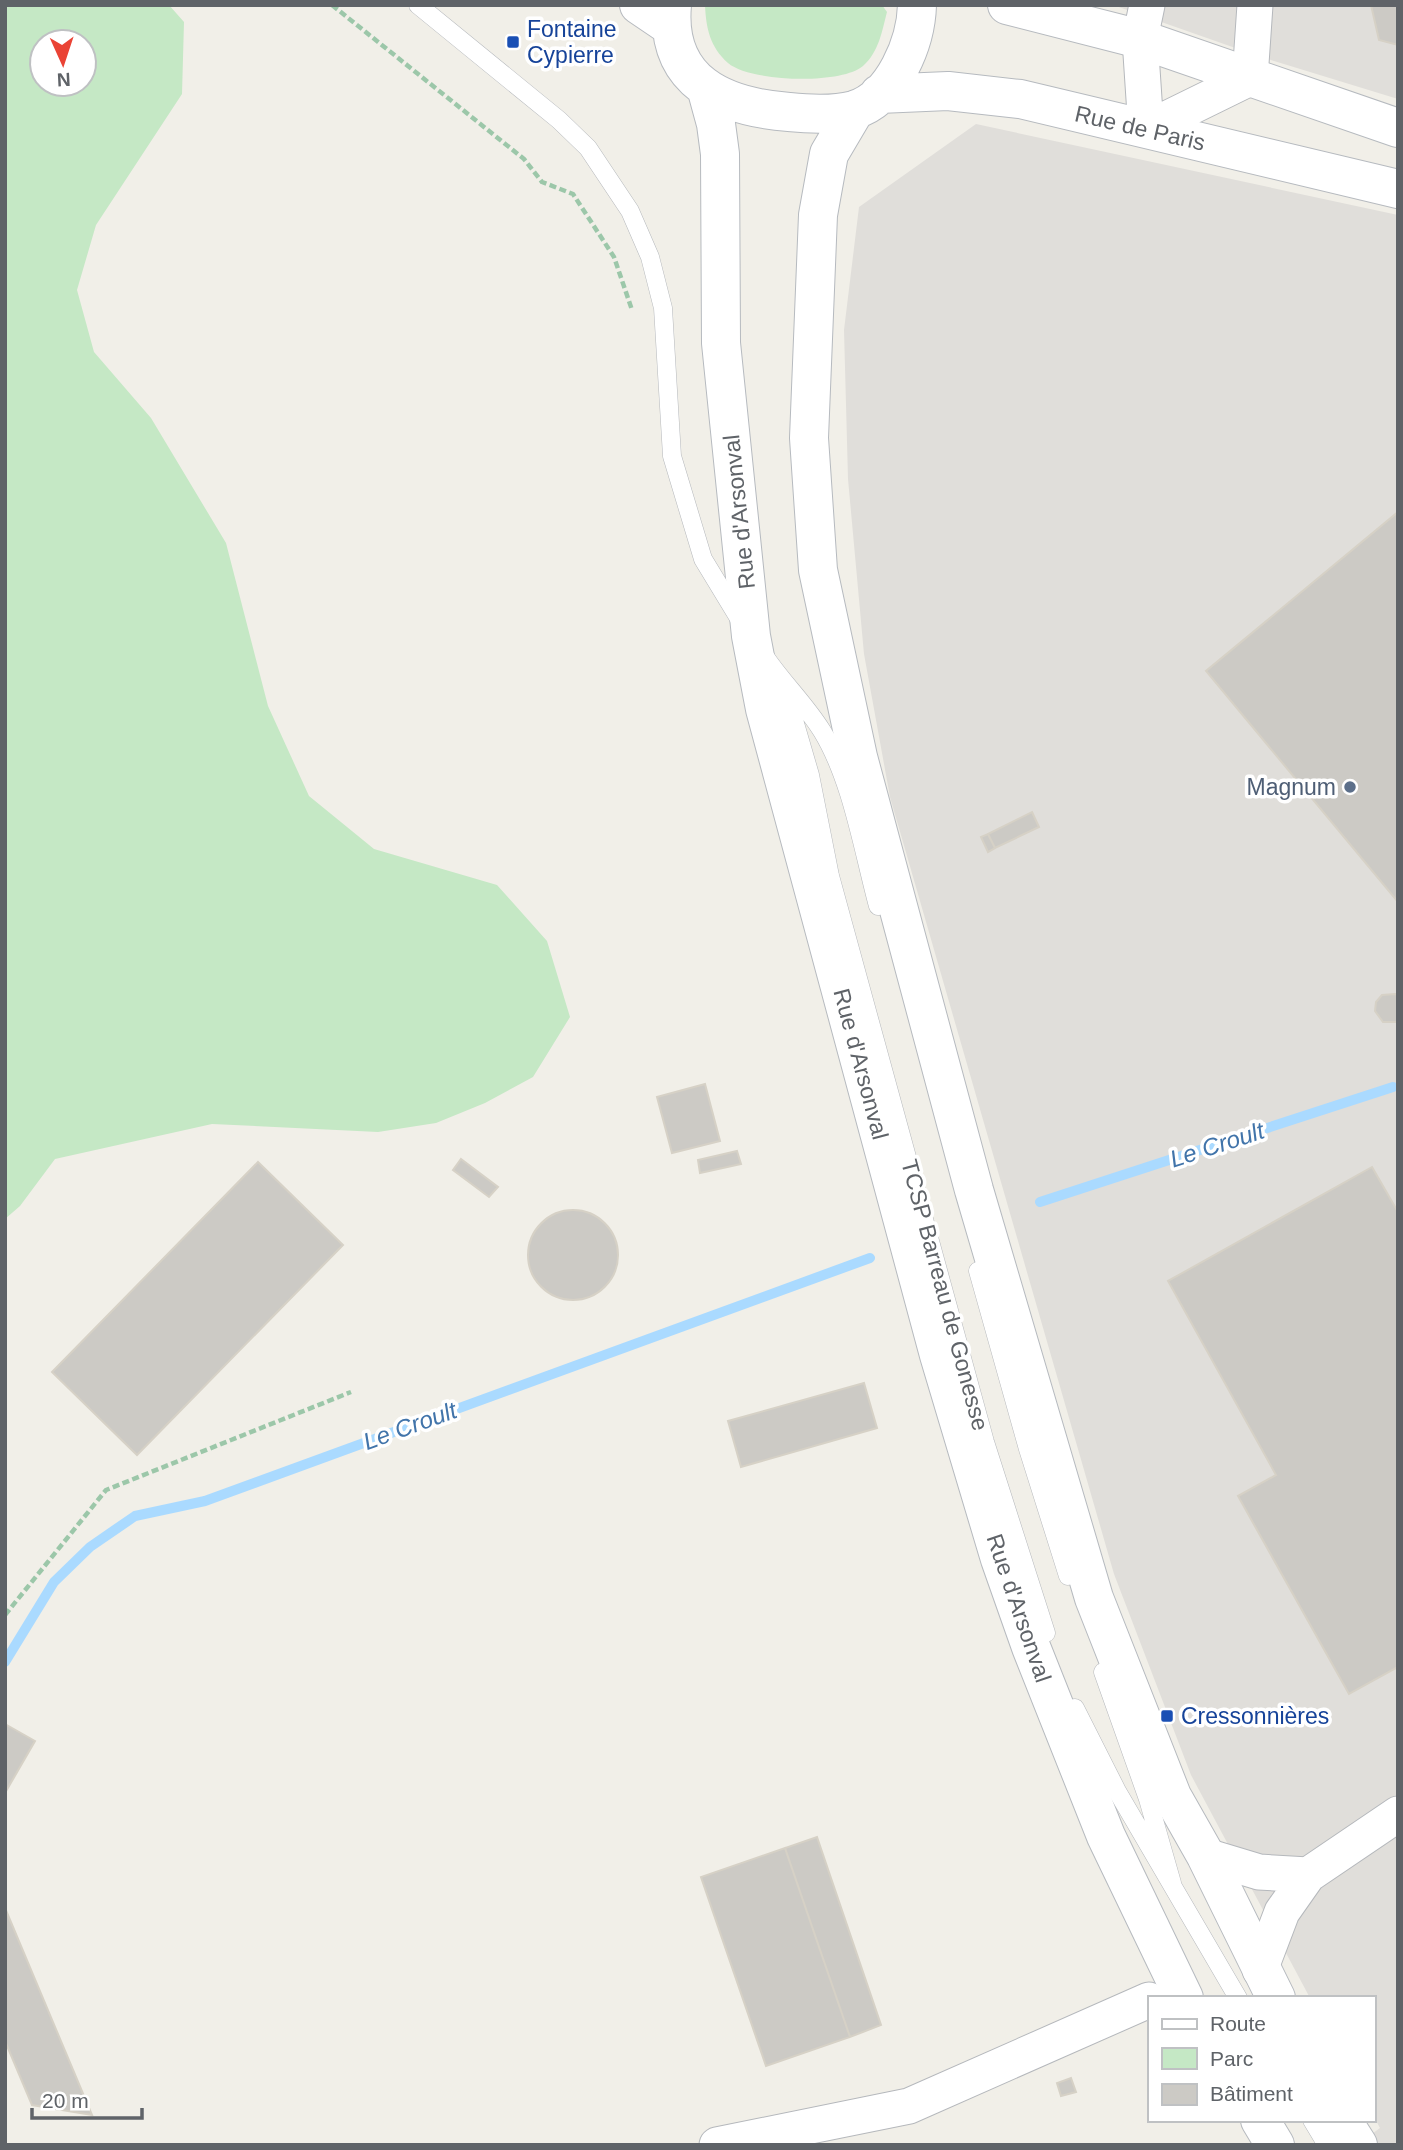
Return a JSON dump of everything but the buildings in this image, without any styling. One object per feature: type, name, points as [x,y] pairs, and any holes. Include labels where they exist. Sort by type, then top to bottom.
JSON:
[{"type":"main road","points":[[639,5],[671,16],[678,54],[707,91]]},
{"type":"main road","points":[[918,5],[905,60],[867,102],[829,155],[818,215],[809,438],[818,570],[858,757],[974,1190],[1094,1598],[1172,1796],[1206,1856],[1258,1988]]},
{"type":"main road","points":[[1007,5],[1143,22],[1250,78],[1398,128]]},
{"type":"main road","name":"Rue d'Arsonval","points":[[707,91],[716,124],[720,154],[721,343],[751,636],[765,709],[905,1234],[1000,1559],[1031,1647],[1166,1996]]},
{"type":"main road","name":"Rue de Paris","points":[[707,91],[761,110],[807,113],[948,91],[1020,99],[1398,190]]},
{"type":"main road","points":[[1261,2122],[1275,2145]]},
{"type":"main road","points":[[1343,2122],[1358,2145]]},
{"type":"street","points":[[1143,22],[1146,129],[1250,78],[1255,5]]},
{"type":"street","points":[[1258,1988],[1282,1912],[1308,1875],[1398,1814]]},
{"type":"street","points":[[1206,1856],[1259,1872],[1308,1875]]},
{"type":"street","points":[[717,2145],[909,2106],[1148,2004]]},
{"type":"lane","name":"TCSP Barreau de Gonesse","points":[[418,5],[559,120],[588,148],[630,211],[650,257],[663,308],[672,456],[703,559],[783,683],[822,731],[853,810],[884,927]]},
{"type":"lane","name":"TCSP Barreau de Gonesse","points":[[818,570],[836,765]]},
{"type":"lane","name":"TCSP Barreau de Gonesse","points":[[783,683],[810,775],[830,876],[982,1429],[1012,1534],[1051,1646]]},
{"type":"lane","name":"TCSP Barreau de Gonesse","points":[[905,1004],[1028,1449],[1068,1576],[1148,1799],[1172,1882]]},
{"type":"lane","name":"TCSP Barreau de Gonesse","points":[[1066,1685],[1081,1724],[1117,1791],[1172,1882],[1258,1988]]},
{"type":"lane","points":[[1313,2122],[1327,2145]]},
{"type":"path","points":[[5,1615],[106,1490],[351,1392]]},
{"type":"shaded area","points":[[1113,5],[1398,5],[1398,99],[1261,57]]},
{"type":"shaded area","points":[[976,124],[1398,215],[1398,2145],[1357,2145],[1380,2128],[1375,2119],[1375,1996],[1309,1996],[1191,1775],[1114,1574],[890,797],[864,654],[848,479],[844,330],[859,207]]},
{"type":"green space","points":[[5,5],[169,5],[184,22],[182,94],[96,225],[77,290],[94,352],[151,418],[226,543],[268,706],[309,796],[374,849],[497,885],[547,941],[570,1017],[533,1077],[485,1103],[436,1123],[378,1132],[212,1124],[55,1159],[20,1206],[5,1219]]},
{"type":"green space","points":[[705,5],[882,5],[887,12],[876,48],[863,66],[836,76],[796,79],[755,74],[728,63],[710,37]]},
{"type":"waterway","name":"Le Croult","points":[[1040,1202],[1393,1087]]},
{"type":"waterway","name":"Le Croult","points":[[5,1662],[54,1582],[90,1547],[135,1516],[205,1501],[870,1258]]},
{"type":"place","name":"Fontaine Cypierre","points":[[513,42]]},
{"type":"place","name":"Magnum","points":[[1350,787]]},
{"type":"place","name":"Cressonnières","points":[[1167,1716]]}]
